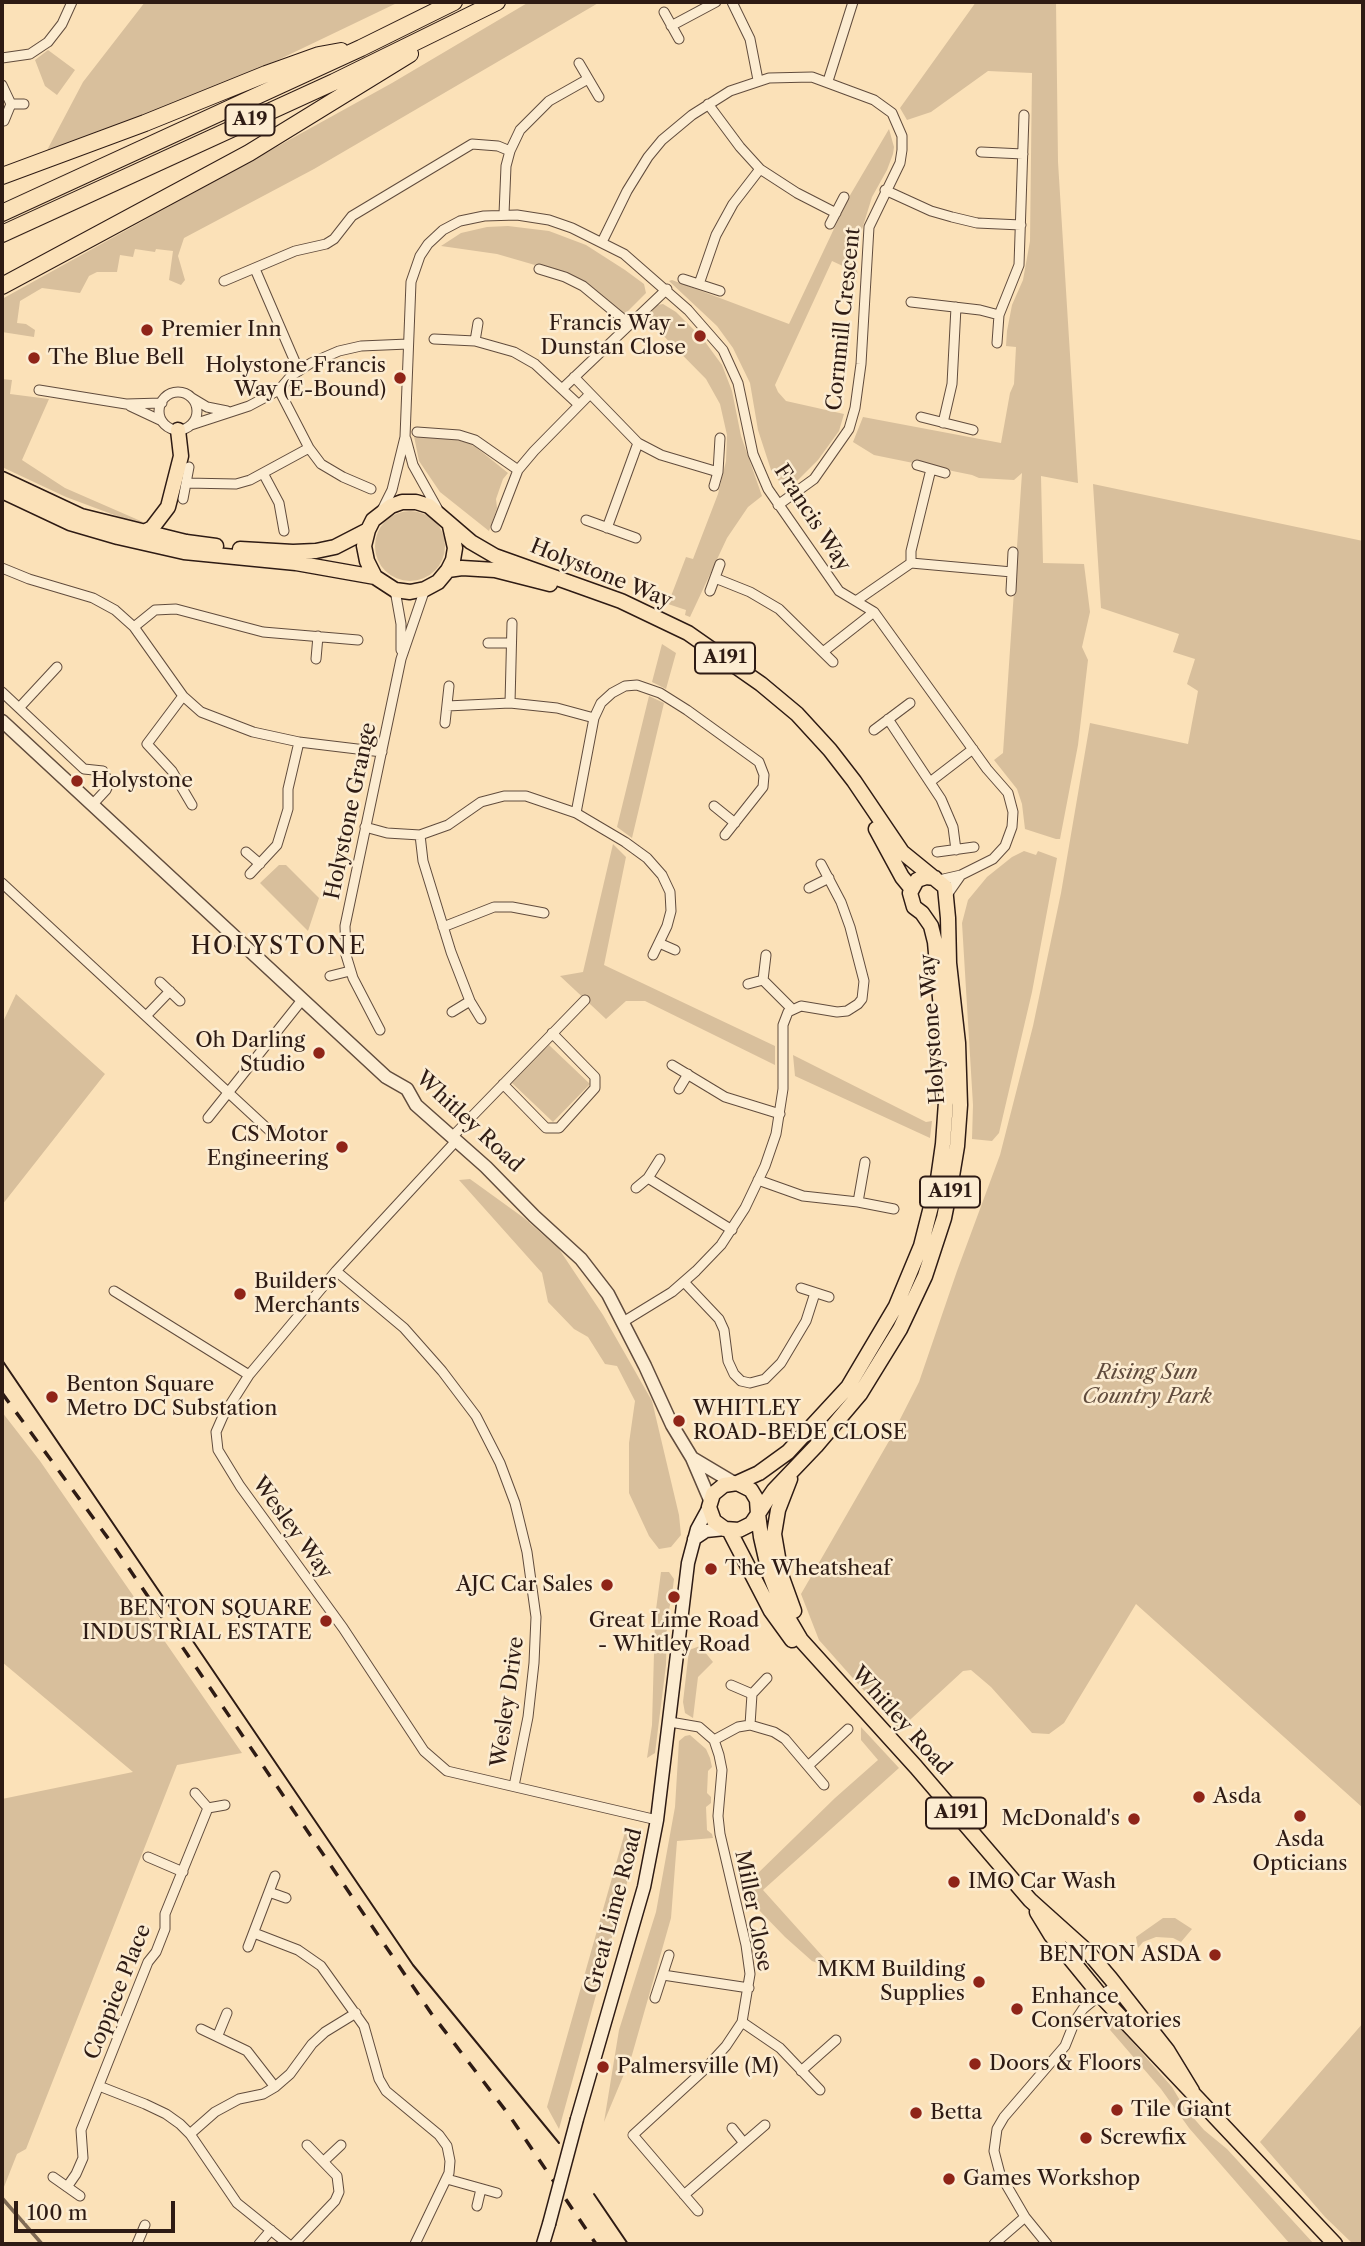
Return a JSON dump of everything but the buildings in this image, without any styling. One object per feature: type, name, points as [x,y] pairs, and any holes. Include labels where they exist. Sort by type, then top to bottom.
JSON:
[{"type":"highway","name":"A19","points":[[2,213],[361,48],[454,2]]},
{"type":"highway","name":"A19","points":[[2,234],[334,82],[496,2]]},
{"type":"highway","points":[[2,286],[248,153],[401,61],[451,25]]},
{"type":"highway","points":[[2,176],[319,55],[361,48]]},
{"type":"main road","points":[[144,532],[152,528],[168,507],[185,428]]},
{"type":"main road","points":[[2,479],[81,516],[186,542],[250,550],[293,552],[335,547],[368,530],[381,512]]},
{"type":"main road","points":[[2,491],[70,523],[118,537],[184,552],[296,563],[374,577],[396,590],[410,592],[425,589],[438,582],[448,570],[455,548],[445,520]]},
{"type":"main road","name":"Holystone Way","points":[[381,512],[402,502],[429,506],[495,556],[621,601],[678,628],[761,684],[797,714],[830,750],[902,852],[945,887],[960,1077],[957,1146],[944,1218],[915,1302],[880,1365],[840,1418],[774,1490],[758,1514]]},
{"type":"main road","points":[[368,530],[366,553],[374,577]]},
{"type":"main road","name":"Holystone Way","points":[[448,570],[495,569],[545,582],[628,611],[716,659],[758,688],[795,722],[852,791],[911,888],[911,903],[931,926],[935,942],[946,1065],[946,1102],[938,1179],[921,1246],[890,1318],[848,1387],[788,1452],[759,1473],[735,1483]]},
{"type":"main road","points":[[911,888],[921,878],[937,879]]},
{"type":"main road","points":[[922,913],[938,911],[946,899]]},
{"type":"main road","points":[[795,1468],[778,1510],[774,1534],[788,1597],[823,1666]]},
{"type":"main road","name":"A191","points":[[735,1483],[747,1486],[755,1495],[758,1514],[748,1527],[727,1530],[714,1521],[710,1503],[720,1487],[735,1483]]},
{"type":"main road","name":"Whitley Road","points":[[758,1514],[769,1572],[784,1611],[801,1640],[1030,1900],[1088,1953],[1150,2051],[1192,2091],[1335,2244]]},
{"type":"main road","name":"Whitley Road","points":[[727,1530],[779,1624],[799,1647],[823,1666]]},
{"type":"main road","name":"Whitley Road","points":[[1030,1900],[1051,1935],[1110,1987],[1167,2050],[1192,2091]]},
{"type":"street","points":[[2,58],[30,54],[48,42],[62,24],[72,2]]},
{"type":"street","points":[[671,26],[716,2]]},
{"type":"street","points":[[732,2],[750,39],[758,80]]},
{"type":"street","points":[[828,81],[853,2]]},
{"type":"street","points":[[664,12],[679,39]]},
{"type":"street","points":[[579,63],[598,97]]},
{"type":"street","name":"Cornmill Crescent","points":[[602,242],[627,191],[648,157],[678,125],[730,91],[758,80],[790,76],[812,77],[874,100],[892,113],[902,136],[900,163],[873,214],[867,238],[861,364],[849,429],[814,478],[778,505]]},
{"type":"street","points":[[504,215],[504,179],[509,151],[520,130],[549,101],[588,79]]},
{"type":"street","points":[[2,85],[11,104],[4,121]]},
{"type":"street","points":[[11,104],[24,104]]},
{"type":"street","points":[[708,104],[760,169],[797,193],[836,213]]},
{"type":"street","points":[[998,343],[999,315],[1019,265],[1024,115]]},
{"type":"street","points":[[224,281],[295,251],[326,244],[359,212],[472,144],[498,146],[509,151]]},
{"type":"street","points":[[981,152],[1023,154]]},
{"type":"street","points":[[699,284],[716,235],[733,204],[760,169]]},
{"type":"street","points":[[885,190],[931,211],[952,217],[978,223],[1021,225]]},
{"type":"street","points":[[830,224],[844,197]]},
{"type":"street","name":"Francis Way","points":[[381,512],[392,490],[405,437],[413,271],[428,244],[443,230],[460,222],[504,215],[550,220],[624,254],[667,289],[710,335],[732,365],[753,454],[778,505],[839,591],[874,612],[1007,793],[1013,812],[1012,827],[1004,846],[993,859],[961,875],[937,879]]},
{"type":"street","points":[[255,269],[299,371]]},
{"type":"street","points":[[539,269],[583,286],[629,324]]},
{"type":"street","points":[[683,279],[720,292]]},
{"type":"street","points":[[563,388],[667,289]]},
{"type":"street","points":[[911,302],[999,315]]},
{"type":"street","points":[[943,423],[952,384],[956,307]]},
{"type":"street","points":[[475,341],[478,323]]},
{"type":"street","points":[[434,339],[475,341],[514,352],[535,364],[579,405]]},
{"type":"street","points":[[126,404],[162,421],[169,428],[185,428],[249,406],[278,390],[299,371],[325,357],[361,346],[408,345]]},
{"type":"street","points":[[575,377],[638,443],[661,455],[718,471]]},
{"type":"street","points":[[39,390],[126,404],[162,403]]},
{"type":"street","points":[[278,390],[309,448],[327,469],[371,489]]},
{"type":"street","points":[[162,421],[159,410],[162,403],[175,393],[187,395],[206,407],[229,411]]},
{"type":"street","points":[[496,527],[519,470],[534,450],[590,394]]},
{"type":"street","points":[[185,428],[197,415],[192,398]]},
{"type":"street","points":[[921,417],[973,430]]},
{"type":"street","points":[[417,432],[459,435],[475,440],[519,470]]},
{"type":"street","name":"Francis Way","points":[[405,437],[413,466],[445,520]]},
{"type":"street","points":[[714,486],[718,471],[720,438]]},
{"type":"street","points":[[607,528],[638,443]]},
{"type":"street","points":[[186,484],[236,484],[309,448]]},
{"type":"street","points":[[917,465],[945,473]]},
{"type":"street","points":[[183,499],[189,467]]},
{"type":"street","points":[[911,564],[911,551],[932,469]]},
{"type":"street","points":[[263,472],[279,503],[284,531]]},
{"type":"street","points":[[586,520],[636,538]]},
{"type":"street","points":[[1011,591],[1013,552]]},
{"type":"street","points":[[710,592],[720,564]]},
{"type":"street","points":[[856,601],[911,564],[1012,572]]},
{"type":"street","points":[[2,568],[93,598],[115,610],[134,626],[183,696],[201,712],[253,732],[299,742],[382,752]]},
{"type":"street","points":[[715,578],[779,609],[833,662]]},
{"type":"street","name":"Holystone Grange","points":[[380,1030],[363,1002],[351,971],[346,955],[345,926],[401,659],[425,589]]},
{"type":"street","name":"Holystone Grange","points":[[396,590],[401,624],[401,659]]},
{"type":"street","points":[[134,626],[155,610],[176,608],[263,632],[358,640]]},
{"type":"street","points":[[823,652],[874,612]]},
{"type":"street","points":[[510,703],[512,623]]},
{"type":"street","points":[[316,659],[318,636]]},
{"type":"street","points":[[488,643],[511,643]]},
{"type":"street","points":[[19,708],[57,667]]},
{"type":"street","points":[[576,813],[594,718],[601,703],[625,686],[638,685],[660,693],[687,710],[759,762],[764,775],[763,788],[725,835]]},
{"type":"street","points":[[445,723],[449,686]]},
{"type":"street","points":[[2,692],[84,769],[103,771],[109,783],[93,804]]},
{"type":"street","points":[[183,696],[147,744],[172,771],[192,805]]},
{"type":"street","points":[[447,706],[510,703],[557,708],[594,718]]},
{"type":"street","points":[[874,730],[910,703]]},
{"type":"street","points":[[888,719],[941,799],[950,819],[956,850]]},
{"type":"street","name":"Whitley Road","points":[[2,721],[386,1077],[407,1089],[416,1105],[486,1167],[581,1259],[608,1294],[623,1322],[667,1414],[692,1458],[710,1503]]},
{"type":"street","points":[[250,874],[277,845],[288,809],[288,789],[299,742]]},
{"type":"street","points":[[930,782],[973,749]]},
{"type":"street","points":[[365,827],[387,833],[420,835],[448,825],[481,802],[503,796],[526,796],[576,813],[625,842],[647,858],[662,875],[670,892],[671,911],[653,956]]},
{"type":"street","points":[[714,806],[735,823]]},
{"type":"street","points":[[420,835],[423,862],[443,927],[470,1001],[481,1019]]},
{"type":"street","points":[[937,852],[974,848]]},
{"type":"street","points":[[246,852],[260,864]]},
{"type":"street","points":[[623,1322],[684,1282],[708,1260],[732,1230],[771,1150],[780,1114],[784,1073],[783,1025],[788,1013],[792,1009],[808,1006],[829,1011],[847,1011],[862,999],[864,981],[850,927],[821,864]]},
{"type":"street","name":"Francis Way","points":[[946,899],[961,875]]},
{"type":"street","points":[[809,888],[829,878]]},
{"type":"street","points":[[3,886],[271,1132]]},
{"type":"street","points":[[443,927],[494,907],[513,907],[544,913]]},
{"type":"street","points":[[659,943],[675,950]]},
{"type":"street","points":[[762,980],[766,955]]},
{"type":"street","points":[[330,976],[351,971]]},
{"type":"street","points":[[762,980],[792,1009]]},
{"type":"street","points":[[748,984],[762,980]]},
{"type":"street","points":[[160,982],[180,1001]]},
{"type":"street","points":[[146,1016],[170,991]]},
{"type":"street","points":[[208,1118],[302,1000]]},
{"type":"street","name":"Wesley Way","points":[[585,1000],[503,1084],[336,1270],[249,1375],[216,1432],[218,1450],[240,1486],[343,1628],[424,1751],[447,1770],[657,1820]]},
{"type":"street","points":[[452,1012],[470,1001]]},
{"type":"street","points":[[503,1084],[546,1128],[559,1128],[595,1088],[595,1077],[552,1033]]},
{"type":"street","points":[[672,1065],[740,1103],[780,1114]]},
{"type":"street","points":[[679,1089],[688,1074]]},
{"type":"street","points":[[636,1188],[648,1178],[660,1159]]},
{"type":"street","points":[[858,1202],[865,1162]]},
{"type":"street","points":[[648,1178],[732,1230]]},
{"type":"street","points":[[758,1180],[803,1196],[894,1209]]},
{"type":"street","name":"Wesley Drive","points":[[336,1270],[404,1328],[477,1416],[500,1463],[515,1503],[527,1552],[536,1617],[528,1717],[514,1786]]},
{"type":"street","points":[[684,1282],[719,1319],[728,1361],[734,1374],[741,1381],[750,1383],[765,1379],[781,1363],[806,1321],[815,1293]]},
{"type":"street","points":[[801,1288],[829,1297]]},
{"type":"street","points":[[114,1291],[249,1375]]},
{"type":"street","name":"Whitley Road","points":[[692,1458],[735,1483]]},
{"type":"street","name":"Great Lime Road","points":[[543,2244],[644,1886],[657,1820],[688,1563],[699,1522],[710,1503]]},
{"type":"street","points":[[694,1539],[706,1531],[727,1530]]},
{"type":"street","points":[[750,1725],[752,1694],[767,1678]]},
{"type":"street","points":[[731,1685],[752,1694]]},
{"type":"street","points":[[670,1722],[699,1727],[714,1740],[738,1727],[750,1725],[774,1732],[785,1739],[824,1785]]},
{"type":"street","points":[[808,1766],[848,1729]]},
{"type":"street","name":"Miller Close","points":[[698,2211],[633,2136],[726,2046],[742,2022],[749,1988],[746,1945],[720,1834],[718,1816],[722,1770],[714,1740]]},
{"type":"street","points":[[195,1793],[208,1808],[225,1805]]},
{"type":"street","name":"Coppice Place","points":[[67,2187],[83,2158],[80,2133],[148,1962],[156,1952],[165,1929],[165,1914],[208,1808]]},
{"type":"street","points":[[148,1857],[183,1872]]},
{"type":"street","points":[[248,1947],[275,1876]]},
{"type":"street","points":[[269,1892],[286,1898]]},
{"type":"street","points":[[254,1933],[298,1950],[315,1961],[356,2013],[368,2036],[379,2080],[386,2091],[444,2140],[450,2161],[447,2179],[415,2244]]},
{"type":"street","points":[[655,1998],[669,1955]]},
{"type":"street","points":[[663,1975],[749,1988]]},
{"type":"street","points":[[1047,2244],[1005,2186],[995,2161],[994,2139],[1004,2117],[1060,2053],[1080,2013],[1110,1987]]},
{"type":"street","points":[[218,2035],[227,2013]]},
{"type":"street","points":[[190,2134],[215,2112],[239,2099],[263,2094],[275,2087],[290,2074],[312,2044],[325,2032],[356,2013]]},
{"type":"street","points":[[742,2022],[780,2049],[820,2090]]},
{"type":"street","points":[[201,2029],[247,2050],[275,2087]]},
{"type":"street","points":[[802,2071],[836,2040]]},
{"type":"street","name":"Coppice Place","points":[[99,2086],[166,2114],[190,2134],[237,2203],[288,2244]]},
{"type":"street","points":[[684,2195],[765,2125]]},
{"type":"street","points":[[732,2128],[744,2143]]},
{"type":"street","points":[[294,2244],[338,2197],[340,2187],[337,2176],[307,2145]]},
{"type":"street","points":[[324,2161],[341,2145]]},
{"type":"street","points":[[53,2177],[80,2196]]},
{"type":"street","points":[[447,2179],[497,2193]]},
{"type":"street","points":[[477,2206],[481,2189]]},
{"type":"street","points":[[994,2244],[1025,2217]]},
{"type":"street","points":[[137,2244],[145,2225]]},
{"type":"street","points":[[259,2244],[271,2230]]},
{"type":"green space","points":[[145,2],[399,2],[278,60],[44,156],[83,82]]},
{"type":"green space","points":[[529,2],[600,2],[314,169],[184,238],[178,256],[185,280],[181,285],[169,280],[173,251],[135,249],[133,257],[120,255],[117,272],[97,272],[89,276],[80,293],[42,288],[20,301],[17,323],[26,324],[35,330],[34,337],[2,332],[2,299],[392,83]]},
{"type":"green space","points":[[976,2],[1056,2],[1058,162],[1078,483],[1041,476],[1043,563],[1084,564],[1090,612],[1082,647],[1088,660],[1078,745],[1060,839],[1025,829],[1017,789],[994,760],[1003,753],[1022,473],[1014,480],[979,478],[874,455],[853,442],[863,417],[1001,443],[1014,384],[1016,347],[1006,346],[1007,331],[1012,305],[1023,280],[1030,241],[1032,73],[988,71],[931,112],[907,120],[900,108]]},
{"type":"green space","points":[[48,50],[75,70],[57,95],[45,86],[35,60]]},
{"type":"green space","points":[[889,129],[893,154],[872,197],[860,236],[855,242],[853,264],[858,273],[832,261],[775,385],[786,401],[844,414],[839,431],[818,460],[796,482],[789,486],[782,485],[771,470],[758,430],[750,383],[733,348],[717,326],[669,281],[789,324],[849,197]]},
{"type":"green space","points":[[508,226],[549,231],[586,245],[644,284],[646,293],[624,315],[566,274],[497,254],[441,246],[461,233],[487,227]]},
{"type":"green space","points":[[663,304],[676,312],[703,339],[722,365],[732,391],[741,436],[762,496],[748,507],[727,538],[690,617],[685,615],[686,610],[668,604],[686,557],[693,559],[718,494],[726,461],[727,435],[720,404],[706,379],[646,318],[657,305]]},
{"type":"green space","points":[[2,379],[12,380],[10,394],[49,399],[22,460],[65,488],[143,522],[133,522],[66,497],[2,467]]},
{"type":"green space","points":[[414,436],[453,439],[472,444],[508,473],[496,499],[497,508],[489,531],[440,492],[419,461]]},
{"type":"green space","name":"Rising Sun Country Park","points":[[1093,484],[1363,541],[1363,1808],[1136,1604],[1064,1723],[1049,1734],[1032,1733],[991,1687],[971,1670],[963,1671],[899,1730],[819,1640],[801,1594],[889,1441],[919,1382],[1000,1155],[1033,1026],[1061,893],[1090,723],[1188,744],[1198,691],[1187,684],[1195,659],[1173,652],[1179,634],[1101,608]]},
{"type":"green space","points":[[410,511],[435,521],[445,546],[435,571],[410,581],[385,571],[375,546],[385,521]]},
{"type":"green space","points":[[662,644],[676,653],[666,689],[652,682]]},
{"type":"green space","points":[[649,696],[664,703],[632,838],[617,827]]},
{"type":"green space","points":[[613,844],[626,857],[604,965],[775,1046],[775,1065],[645,1001],[626,1001],[606,1019],[560,976],[583,972]]},
{"type":"green space","points":[[1024,851],[1036,855],[1038,851],[1057,858],[1032,992],[999,1133],[992,1141],[972,1139],[973,1105],[962,923],[968,900],[987,877]]},
{"type":"green space","points":[[279,865],[286,865],[319,898],[308,931],[260,883]]},
{"type":"green space","points":[[16,994],[105,1074],[2,1205],[2,1024]]},
{"type":"green space","points":[[549,1045],[590,1084],[553,1122],[512,1083]]},
{"type":"green space","points":[[793,1055],[926,1122],[932,1121],[930,1138],[795,1076]]},
{"type":"green space","points":[[470,1179],[524,1218],[559,1249],[603,1315],[652,1401],[679,1515],[681,1535],[671,1547],[659,1549],[649,1536],[629,1493],[629,1443],[635,1401],[617,1366],[605,1364],[588,1337],[574,1329],[548,1302],[542,1273],[459,1180]]},
{"type":"green space","points":[[2,1412],[40,1461],[242,1753],[177,1765],[26,2149],[17,2154],[2,2192],[2,1799],[133,1772],[2,1662]]},
{"type":"green space","points":[[661,1572],[669,1572],[674,1579],[667,1622],[666,1665],[655,1753],[647,1758],[652,1725],[655,1617]]},
{"type":"green space","points":[[700,1646],[713,1662],[698,1677],[693,1718],[685,1713],[683,1702],[689,1650]]},
{"type":"green space","points":[[861,1727],[899,1768],[763,1890],[834,1969],[812,1961],[785,1937],[756,1907],[753,1892],[755,1876],[878,1760],[861,1740]]},
{"type":"green space","points":[[690,1735],[706,1749],[710,1758],[712,1767],[708,1771],[707,1793],[711,1797],[711,1803],[706,1807],[707,1830],[713,1838],[677,1841],[671,1918],[632,2055],[604,2122],[619,2030],[656,1912],[675,1807],[679,1741]]},
{"type":"green space","points":[[625,1832],[635,1833],[638,1843],[559,2129],[547,2107]]},
{"type":"green space","points":[[1163,1918],[1175,1918],[1192,1929],[1181,1942],[1173,1938],[1156,1937],[1143,1942],[1138,1948],[1136,1937]]},
{"type":"green space","points":[[1105,2015],[1113,2020],[1172,2087],[1184,2107],[1204,2130],[1227,2149],[1314,2244],[1290,2244],[1189,2128],[1161,2089],[1098,2016]]},
{"type":"green space","points":[[1363,2023],[1363,2244],[1353,2244],[1325,2217],[1260,2142]]},
{"type":"waterway","points":[[2,2198],[42,2244]]},
{"type":"tram line","points":[[2,1360],[413,1965],[559,2143]]},
{"type":"tram line","points":[[594,2194],[628,2244]]},
{"type":"railway","points":[[2,1393],[113,1545],[431,2013],[509,2115],[596,2244]]},
{"type":"place","name":"Premier Inn","points":[[147,330]]},
{"type":"place","name":"Francis Way - Dunstan Close","points":[[700,336]]},
{"type":"place","name":"The Blue Bell","points":[[34,358]]},
{"type":"place","name":"Holystone Francis Way (E-Bound)","points":[[400,378]]},
{"type":"place","name":"Holystone","points":[[77,781]]},
{"type":"place","name":"Oh Darling Studio","points":[[319,1053]]},
{"type":"place","name":"CS Motor Engineering","points":[[342,1147]]},
{"type":"place","name":"Builders Merchants","points":[[240,1294]]},
{"type":"place","name":"Benton Square Metro DC Substation","points":[[52,1397]]},
{"type":"place","name":"WHITLEY ROAD-BEDE CLOSE","points":[[679,1421]]},
{"type":"place","name":"The Wheatsheaf","points":[[711,1569]]},
{"type":"place","name":"AJC Car Sales","points":[[607,1585]]},
{"type":"place","name":"Great Lime Road - Whitley Road","points":[[674,1597]]},
{"type":"place","name":"BENTON SQUARE INDUSTRIAL ESTATE","points":[[326,1621]]},
{"type":"place","name":"Asda","points":[[1199,1797]]},
{"type":"place","name":"Asda Opticians","points":[[1300,1816]]},
{"type":"place","name":"McDonald's","points":[[1134,1819]]},
{"type":"place","name":"IMO Car Wash","points":[[954,1882]]},
{"type":"place","name":"BENTON ASDA","points":[[1215,1955]]},
{"type":"place","name":"MKM Building Supplies","points":[[979,1982]]},
{"type":"place","name":"Enhance Conservatories","points":[[1017,2009]]},
{"type":"place","name":"Doors & Floors","points":[[975,2064]]},
{"type":"place","name":"Palmersville (M)","points":[[603,2067]]},
{"type":"place","name":"Tile Giant","points":[[1117,2110]]},
{"type":"place","name":"Betta","points":[[916,2113]]},
{"type":"place","name":"Screwfix","points":[[1086,2138]]},
{"type":"place","name":"Games Workshop","points":[[949,2179]]},
{"type":"district","name":"HOLYSTONE","points":[[279,947]]}]
